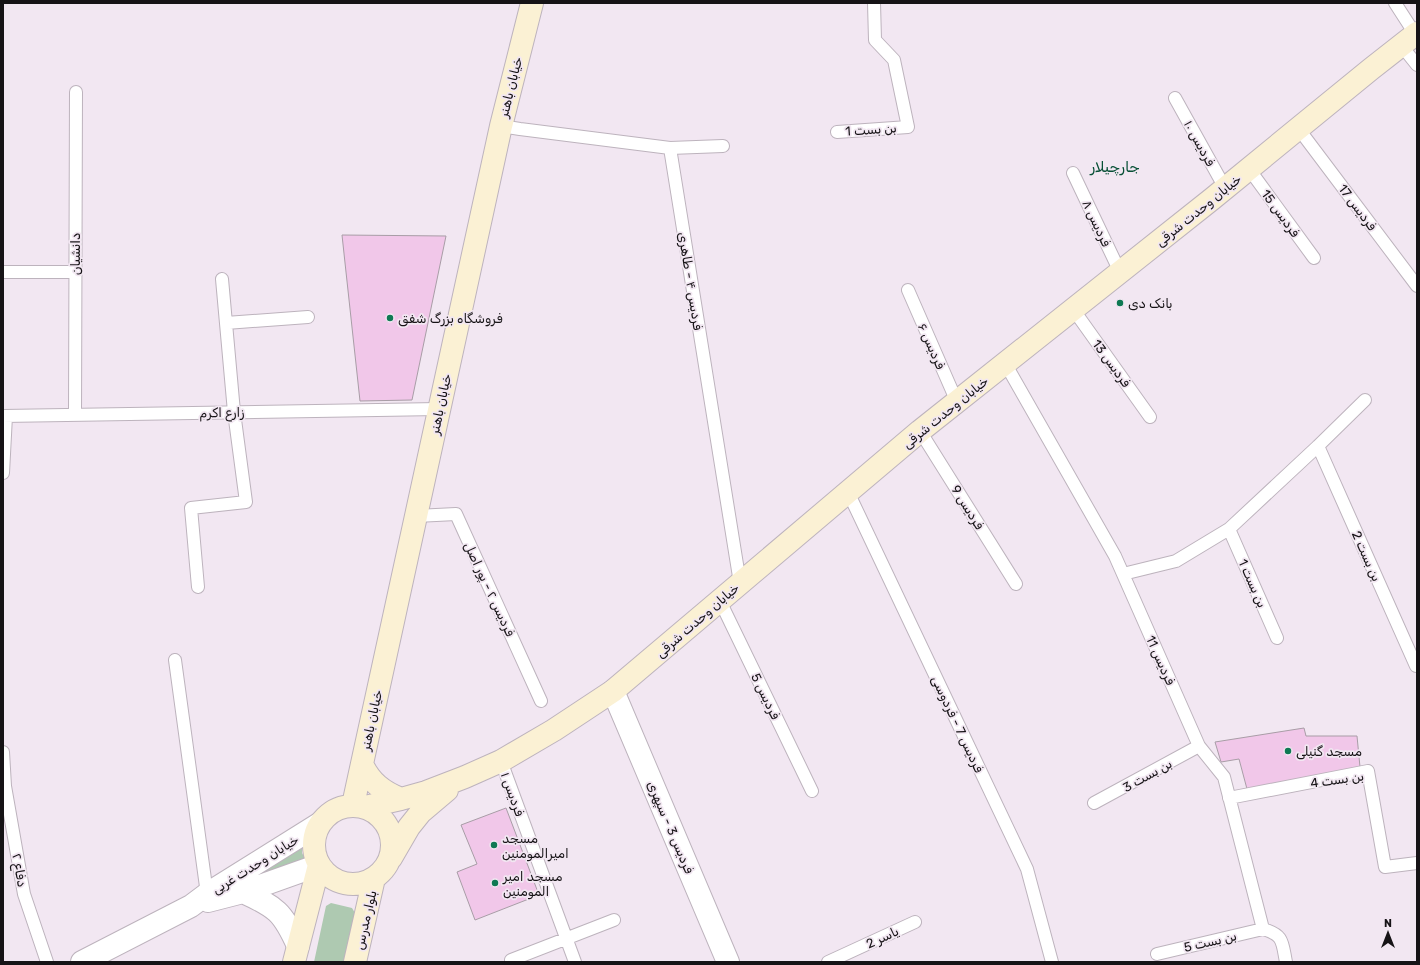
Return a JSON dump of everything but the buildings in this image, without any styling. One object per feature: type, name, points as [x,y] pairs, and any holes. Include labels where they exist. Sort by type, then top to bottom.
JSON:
[{"type":"street","name":"خیابان باهنر","points":[[359,806],[362,764],[501,126],[532,3]]},
{"type":"street","name":"خیابان وحدت شرقی","points":[[465,777],[501,761],[554,730],[613,691],[920,431],[1249,169],[1411,37]]},
{"type":"street","name":"فردیس 3 - سپهری","points":[[613,691],[728,962]]},
{"type":"street","points":[[362,764],[371,780],[386,792],[402,799]]},
{"type":"street","points":[[465,777],[432,801],[420,812],[409,826],[390,859],[374,878],[360,884],[344,883],[329,877],[319,865],[314,855],[314,834],[319,824],[328,814],[340,807],[359,806],[402,799],[426,792],[465,777]]},
{"type":"street","points":[[359,806],[376,813],[385,822],[391,834],[392,846],[390,859]]},
{"type":"street","name":"خیابان وحدت غربی","points":[[82,962],[199,900],[319,824]]},
{"type":"street","points":[[296,954],[319,865]]},
{"type":"street","name":"خیابان وحدت غربی","points":[[199,900],[243,892],[319,865]]},
{"type":"street","name":"بلوار مدرس","points":[[355,962],[374,878]]},
{"type":"street","points":[[243,892],[267,903],[280,914],[288,924],[296,954]]},
{"type":"lane","name":"بن بست 1","points":[[837,132],[908,127],[894,60],[875,40],[874,3]]},
{"type":"lane","points":[[1395,3],[1411,37],[1417,65]]},
{"type":"lane","name":"دانشیان","points":[[75,415],[76,92]]},
{"type":"lane","name":"فردیس ۱۰","points":[[1175,98],[1225,188]]},
{"type":"lane","points":[[501,126],[520,130],[670,148],[723,146]]},
{"type":"lane","name":"فردیس 17","points":[[1298,128],[1417,286]]},
{"type":"lane","name":"فردیس ۴ - طاهری","points":[[670,148],[740,583]]},
{"type":"lane","name":"فردیس 15","points":[[1249,169],[1314,258]]},
{"type":"lane","name":"فردیس ۸","points":[[1074,173],[1120,272]]},
{"type":"lane","points":[[3,272],[75,272]]},
{"type":"lane","points":[[198,586],[191,508],[246,502],[234,412],[222,278]]},
{"type":"lane","name":"فردیس ۶","points":[[908,290],[957,402]]},
{"type":"lane","name":"فردیس 13","points":[[1073,309],[1150,417]]},
{"type":"lane","points":[[226,323],[308,317]]},
{"type":"lane","name":"فردیس 11","points":[[1005,363],[1115,556],[1199,746],[1224,777],[1263,929]]},
{"type":"lane","points":[[1123,574],[1176,561],[1229,529],[1365,400]]},
{"type":"lane","name":"زارع اکرم","points":[[4,416],[439,409]]},
{"type":"lane","points":[[3,473],[4,416]]},
{"type":"lane","name":"فردیس 9","points":[[920,431],[1016,584]]},
{"type":"lane","name":"بن بست 2","points":[[1318,446],[1416,666]]},
{"type":"lane","name":"فردیس 7 - فردوسی","points":[[848,492],[1027,869],[1052,962]]},
{"type":"lane","name":"فردیس ۲ - پور اصل","points":[[416,516],[456,514],[541,701]]},
{"type":"lane","name":"بن بست 1","points":[[1229,529],[1277,638]]},
{"type":"lane","name":"فردیس 5","points":[[720,601],[812,791]]},
{"type":"lane","points":[[175,660],[199,900]]},
{"type":"lane","name":"بن بست 3","points":[[1094,804],[1199,746]]},
{"type":"lane","name":"دفاع ۲","points":[[3,752],[5,786],[24,894],[47,962]]},
{"type":"lane","name":"فردیس ۱","points":[[501,761],[575,962]]},
{"type":"lane","name":"بن بست 4","points":[[1229,798],[1368,771],[1386,867],[1417,863]]},
{"type":"lane","points":[[511,960],[614,920]]},
{"type":"lane","name":"یاسر 2","points":[[828,962],[915,922]]},
{"type":"lane","points":[[1263,929],[1274,932],[1281,940],[1286,962]]},
{"type":"lane","name":"بن بست 5","points":[[1157,954],[1263,929]]},
{"type":"green space","points":[[302,848],[302,853],[307,862],[250,877]]},
{"type":"green space","points":[[331,903],[352,908],[355,913],[344,962],[314,962],[326,906]]},
{"type":"place","name":"بانک دی","points":[[1120,303]]},
{"type":"place","name":"فروشگاه بزرگ شفق","points":[[390,318]]},
{"type":"place","name":"مسجد گنیلی","points":[[1288,751]]},
{"type":"place","name":"مسجد امیرالمومنین","points":[[494,845]]},
{"type":"place","name":"مسجد امیر المومنین","points":[[495,883]]},
{"type":"district","name":"جارچیلار","points":[[1115,167]]}]
